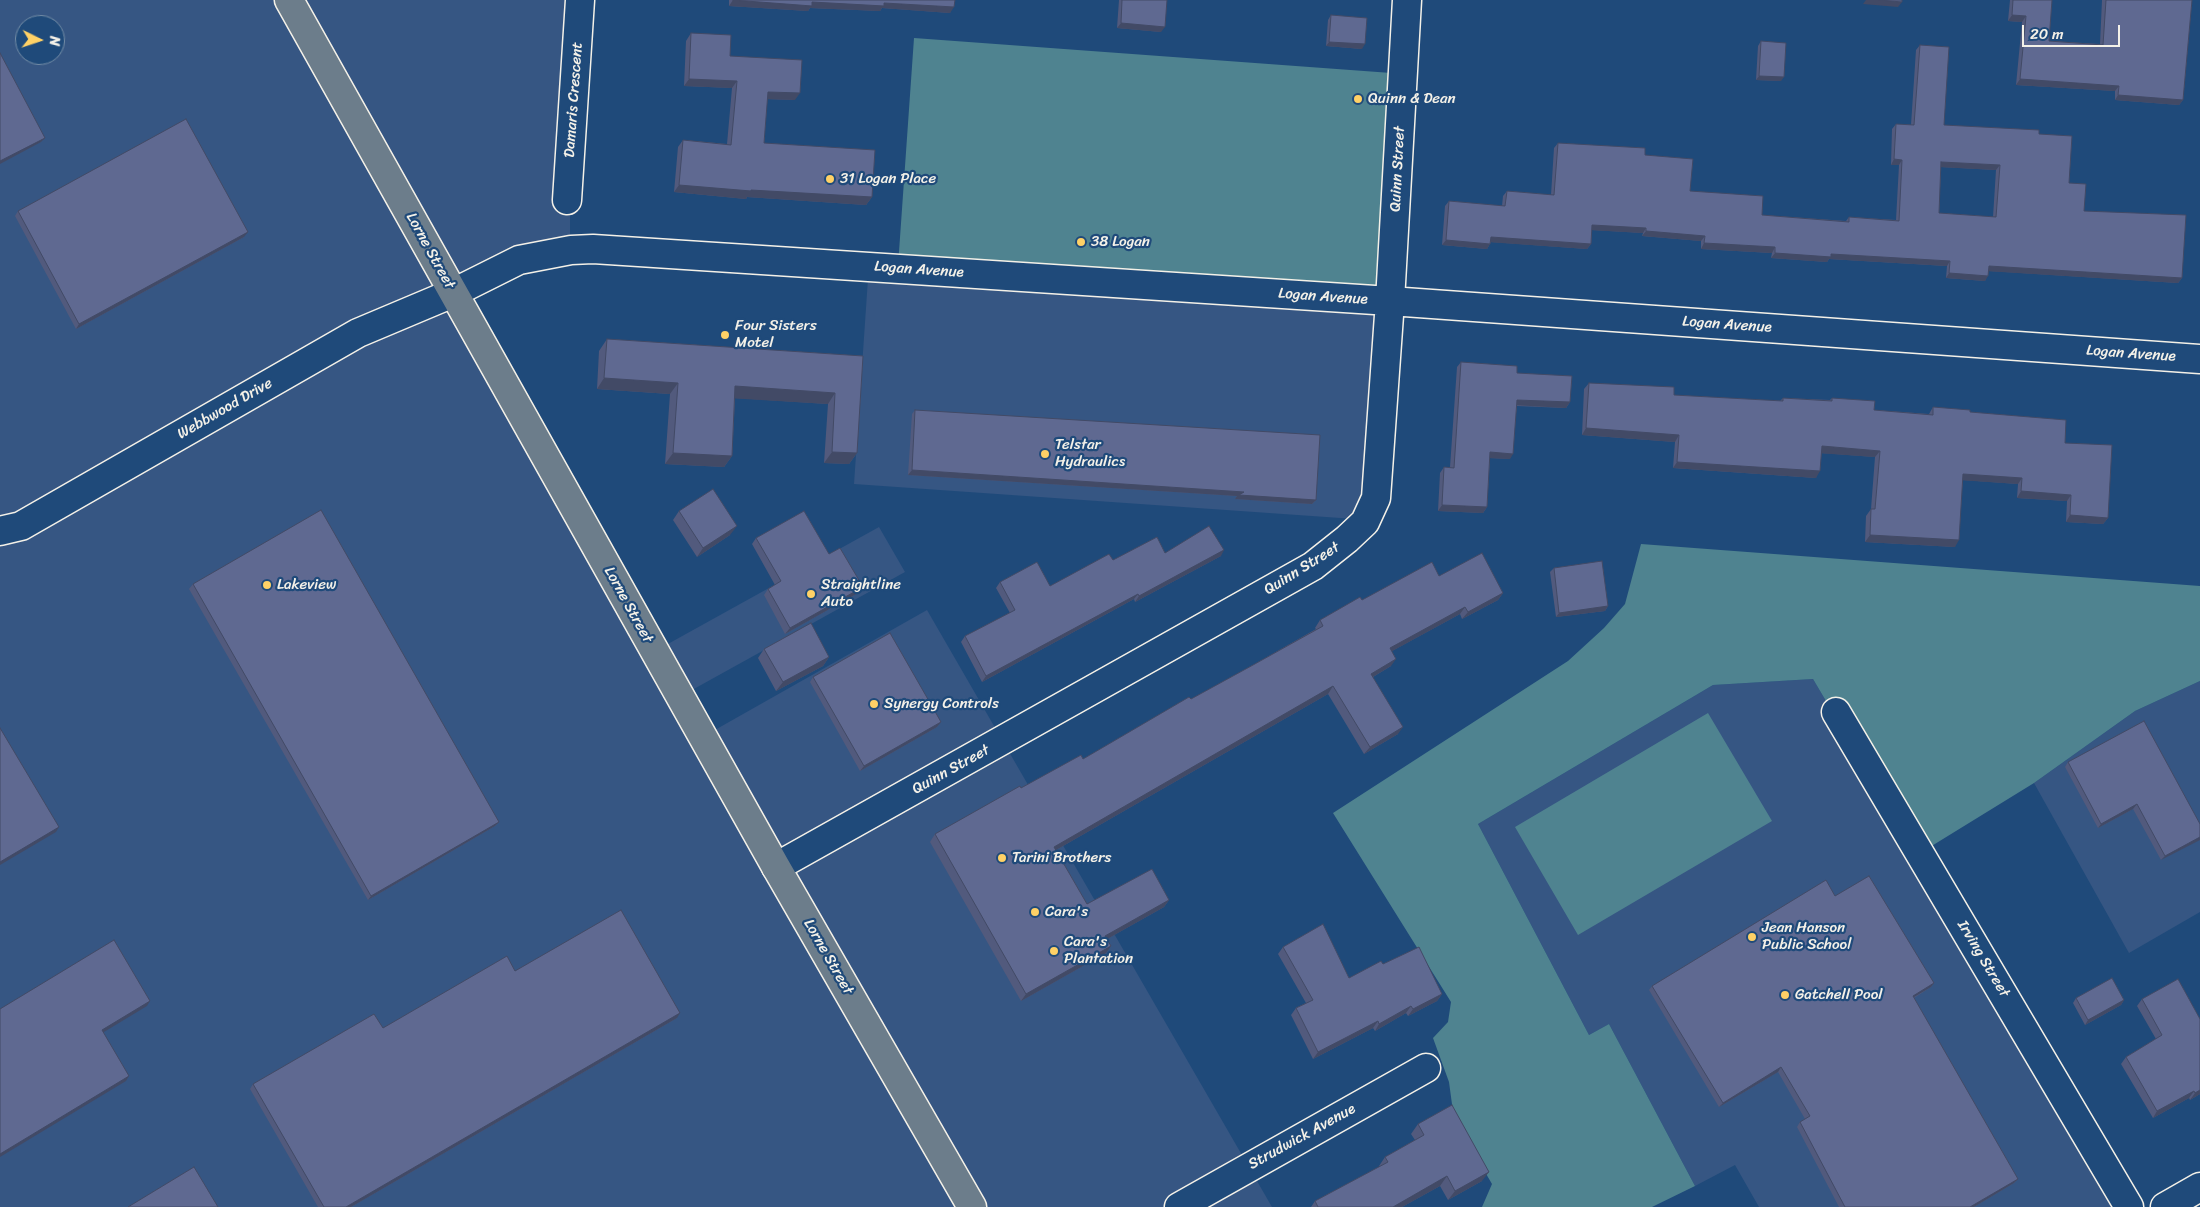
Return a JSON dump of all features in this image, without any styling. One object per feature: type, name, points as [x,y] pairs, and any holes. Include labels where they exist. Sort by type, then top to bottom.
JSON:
[{"type":"main road","name":"Lorne Street","points":[[289,0],[776,867],[972,1207]]},
{"type":"street","name":"Damaris Crescent","points":[[567,200],[580,0]]},
{"type":"street","name":"Quinn Street","points":[[776,867],[1305,570],[1348,540],[1365,522],[1376,498],[1390,301],[1407,0]]},
{"type":"street","name":"Logan Avenue","points":[[454,293],[519,260],[570,250],[593,249],[1390,301],[2200,359]]},
{"type":"street","name":"Webbwood Drive","points":[[0,531],[21,526],[358,333],[454,293]]},
{"type":"street","name":"Irving Street","points":[[1836,712],[2129,1207]]},
{"type":"street","name":"Strudwick Avenue","points":[[1179,1207],[1426,1068]]},
{"type":"street","points":[[2165,1207],[2200,1187]]},
{"type":"shaded area","points":[[0,0],[583,0],[570,201],[570,247],[454,290],[657,650],[879,527],[905,572],[683,695],[706,735],[927,610],[1272,1207],[0,1207]]},
{"type":"shaded area","points":[[869,264],[1393,298],[1369,520],[854,484]]},
{"type":"shaded area","name":"Jean Hanson Public School","points":[[1813,679],[2128,1207],[1759,1207],[1735,1165],[1695,1186],[1609,1024],[1589,1035],[1478,824],[1713,685]]},
{"type":"shaded area","points":[[2200,681],[2200,912],[2129,953],[2034,783],[2135,711]]},
{"type":"green space","points":[[914,38],[1405,74],[1393,298],[898,266]]},
{"type":"green space","points":[[1641,544],[2200,586],[2200,681],[2135,711],[2034,783],[1917,855],[1813,679],[1713,685],[1478,824],[1589,1035],[1609,1024],[1695,1186],[1652,1207],[1482,1207],[1492,1184],[1454,1119],[1449,1082],[1433,1038],[1448,1022],[1451,1002],[1333,813],[1568,661],[1604,628],[1625,604]]},
{"type":"green space","points":[[1708,713],[1772,821],[1578,935],[1515,827]]},
{"type":"building","points":[[733,0],[955,0],[954,7],[884,3],[884,6],[812,2],[812,6]]},
{"type":"building","points":[[1122,0],[1167,0],[1165,27],[1121,23]]},
{"type":"building","points":[[1879,0],[1902,0],[1902,2]]},
{"type":"building","points":[[2013,0],[2052,0],[2049,41],[2103,45],[2106,0],[2192,0],[2183,100],[2118,95],[2119,86],[2020,79],[2026,16],[2012,15]]},
{"type":"building","points":[[1331,15],[1367,18],[1365,44],[1329,42]]},
{"type":"building","points":[[691,33],[731,35],[730,56],[802,60],[800,93],[768,92],[764,143],[875,150],[872,197],[751,191],[679,185],[683,140],[731,145],[737,81],[689,79]]},
{"type":"building","points":[[1761,41],[1786,43],[1784,77],[1759,76]]},
{"type":"building","points":[[1920,45],[1949,47],[1944,125],[2039,130],[2039,134],[2072,136],[2069,183],[2086,184],[2084,211],[2186,215],[2182,278],[1989,266],[1988,276],[1949,273],[1950,261],[1831,254],[1831,257],[1775,253],[1775,247],[1704,243],[1705,236],[1646,231],[1646,228],[1592,225],[1591,244],[1491,237],[1490,244],[1446,240],[1449,201],[1505,206],[1507,191],[1554,195],[1558,143],[1645,148],[1645,155],[1693,159],[1690,191],[1763,196],[1762,215],[1849,222],[1849,217],[1899,221],[1902,160],[1894,159],[1896,124],[1914,125]],"holes":[[[1941,162],[2000,165],[1996,217],[1939,213]]]},
{"type":"building","points":[[0,53],[45,138],[0,161]]},
{"type":"building","points":[[186,119],[248,232],[79,324],[18,211]]},
{"type":"building","points":[[607,339],[863,356],[857,453],[832,452],[835,393],[735,386],[732,456],[673,453],[678,383],[604,378]]},
{"type":"building","points":[[1461,362],[1517,366],[1517,373],[1572,376],[1570,402],[1517,400],[1513,454],[1490,452],[1487,507],[1442,505],[1444,467],[1454,468]]},
{"type":"building","points":[[1589,383],[1674,387],[1674,395],[1783,401],[1783,398],[1832,401],[1832,398],[1875,401],[1874,410],[1933,415],[1933,407],[2066,420],[2065,443],[2112,445],[2108,518],[2070,515],[2071,495],[2021,491],[2022,478],[1963,474],[1959,540],[1870,535],[1871,509],[1875,509],[1880,451],[1822,446],[1820,471],[1677,462],[1679,435],[1586,428]]},
{"type":"building","points":[[915,410],[1320,435],[1316,500],[1239,495],[1244,492],[912,470]]},
{"type":"building","points":[[713,489],[737,526],[703,548],[679,511]]},
{"type":"building","points":[[321,510],[499,822],[371,896],[193,584]]},
{"type":"building","points":[[804,511],[829,554],[840,548],[863,587],[790,628],[768,589],[781,581],[756,538]]},
{"type":"building","points":[[1209,526],[1224,550],[986,676],[965,636],[1015,610],[1000,582],[1037,562],[1050,586],[1109,554],[1113,560],[1157,537],[1165,553]]},
{"type":"building","points":[[1482,553],[1503,593],[1468,612],[1465,607],[1390,648],[1396,659],[1371,674],[1403,727],[1370,747],[1333,686],[1054,847],[1087,904],[1152,869],[1169,900],[1105,936],[1111,946],[1026,994],[935,834],[1020,786],[1021,788],[1081,755],[1083,759],[1189,697],[1191,699],[1323,626],[1320,620],[1360,597],[1362,600],[1432,562],[1439,576]]},
{"type":"building","points":[[1602,561],[1608,606],[1559,613],[1554,568]]},
{"type":"building","points":[[811,623],[829,657],[783,682],[764,649]]},
{"type":"building","name":"Synergy Controls","points":[[890,633],[941,722],[864,766],[813,677]]},
{"type":"building","points":[[2144,721],[2200,824],[2200,837],[2165,856],[2137,804],[2101,824],[2068,762]]},
{"type":"building","points":[[0,728],[59,827],[0,862]]},
{"type":"building","points":[[1869,876],[1934,983],[1913,996],[2018,1179],[1970,1207],[1845,1207],[1800,1122],[1810,1116],[1781,1067],[1723,1103],[1652,986],[1826,880],[1835,896]]},
{"type":"building","points":[[621,910],[680,1013],[346,1207],[324,1207],[253,1084],[374,1014],[383,1028],[507,956],[515,971]]},
{"type":"building","points":[[1323,924],[1349,978],[1381,961],[1383,964],[1419,947],[1442,994],[1413,1009],[1411,1006],[1379,1024],[1378,1021],[1318,1052],[1296,1008],[1313,1000],[1283,947]]},
{"type":"building","points":[[114,940],[150,1001],[102,1030],[129,1076],[0,1154],[0,1009]]},
{"type":"building","points":[[2112,978],[2124,1000],[2088,1020],[2076,998]]},
{"type":"building","points":[[2178,979],[2200,1019],[2200,1090],[2195,1093],[2194,1091],[2157,1111],[2126,1057],[2162,1035],[2142,999]]},
{"type":"building","points":[[1452,1105],[1489,1172],[1455,1191],[1447,1176],[1393,1207],[1318,1207],[1315,1201],[1388,1162],[1385,1157],[1424,1135],[1418,1124]]},
{"type":"building","points":[[194,1167],[218,1207],[128,1207]]},
{"type":"place","name":"Quinn & Dean","points":[[1358,99]]},
{"type":"place","name":"31 Logan Place","points":[[830,179]]},
{"type":"place","name":"38 Logan","points":[[1081,242]]},
{"type":"place","name":"Four Sisters Motel","points":[[725,335]]},
{"type":"place","name":"Telstar Hydraulics","points":[[1045,454]]},
{"type":"place","name":"Lakeview","points":[[267,585]]},
{"type":"place","name":"Straightline Auto","points":[[811,594]]},
{"type":"place","name":"Synergy Controls","points":[[874,704]]},
{"type":"place","name":"Tarini Brothers","points":[[1002,858]]},
{"type":"place","name":"Cara's","points":[[1035,912]]},
{"type":"place","name":"Jean Hanson Public School","points":[[1752,937]]},
{"type":"place","name":"Cara's Plantation","points":[[1054,951]]},
{"type":"place","name":"Gatchell Pool","points":[[1785,995]]}]
